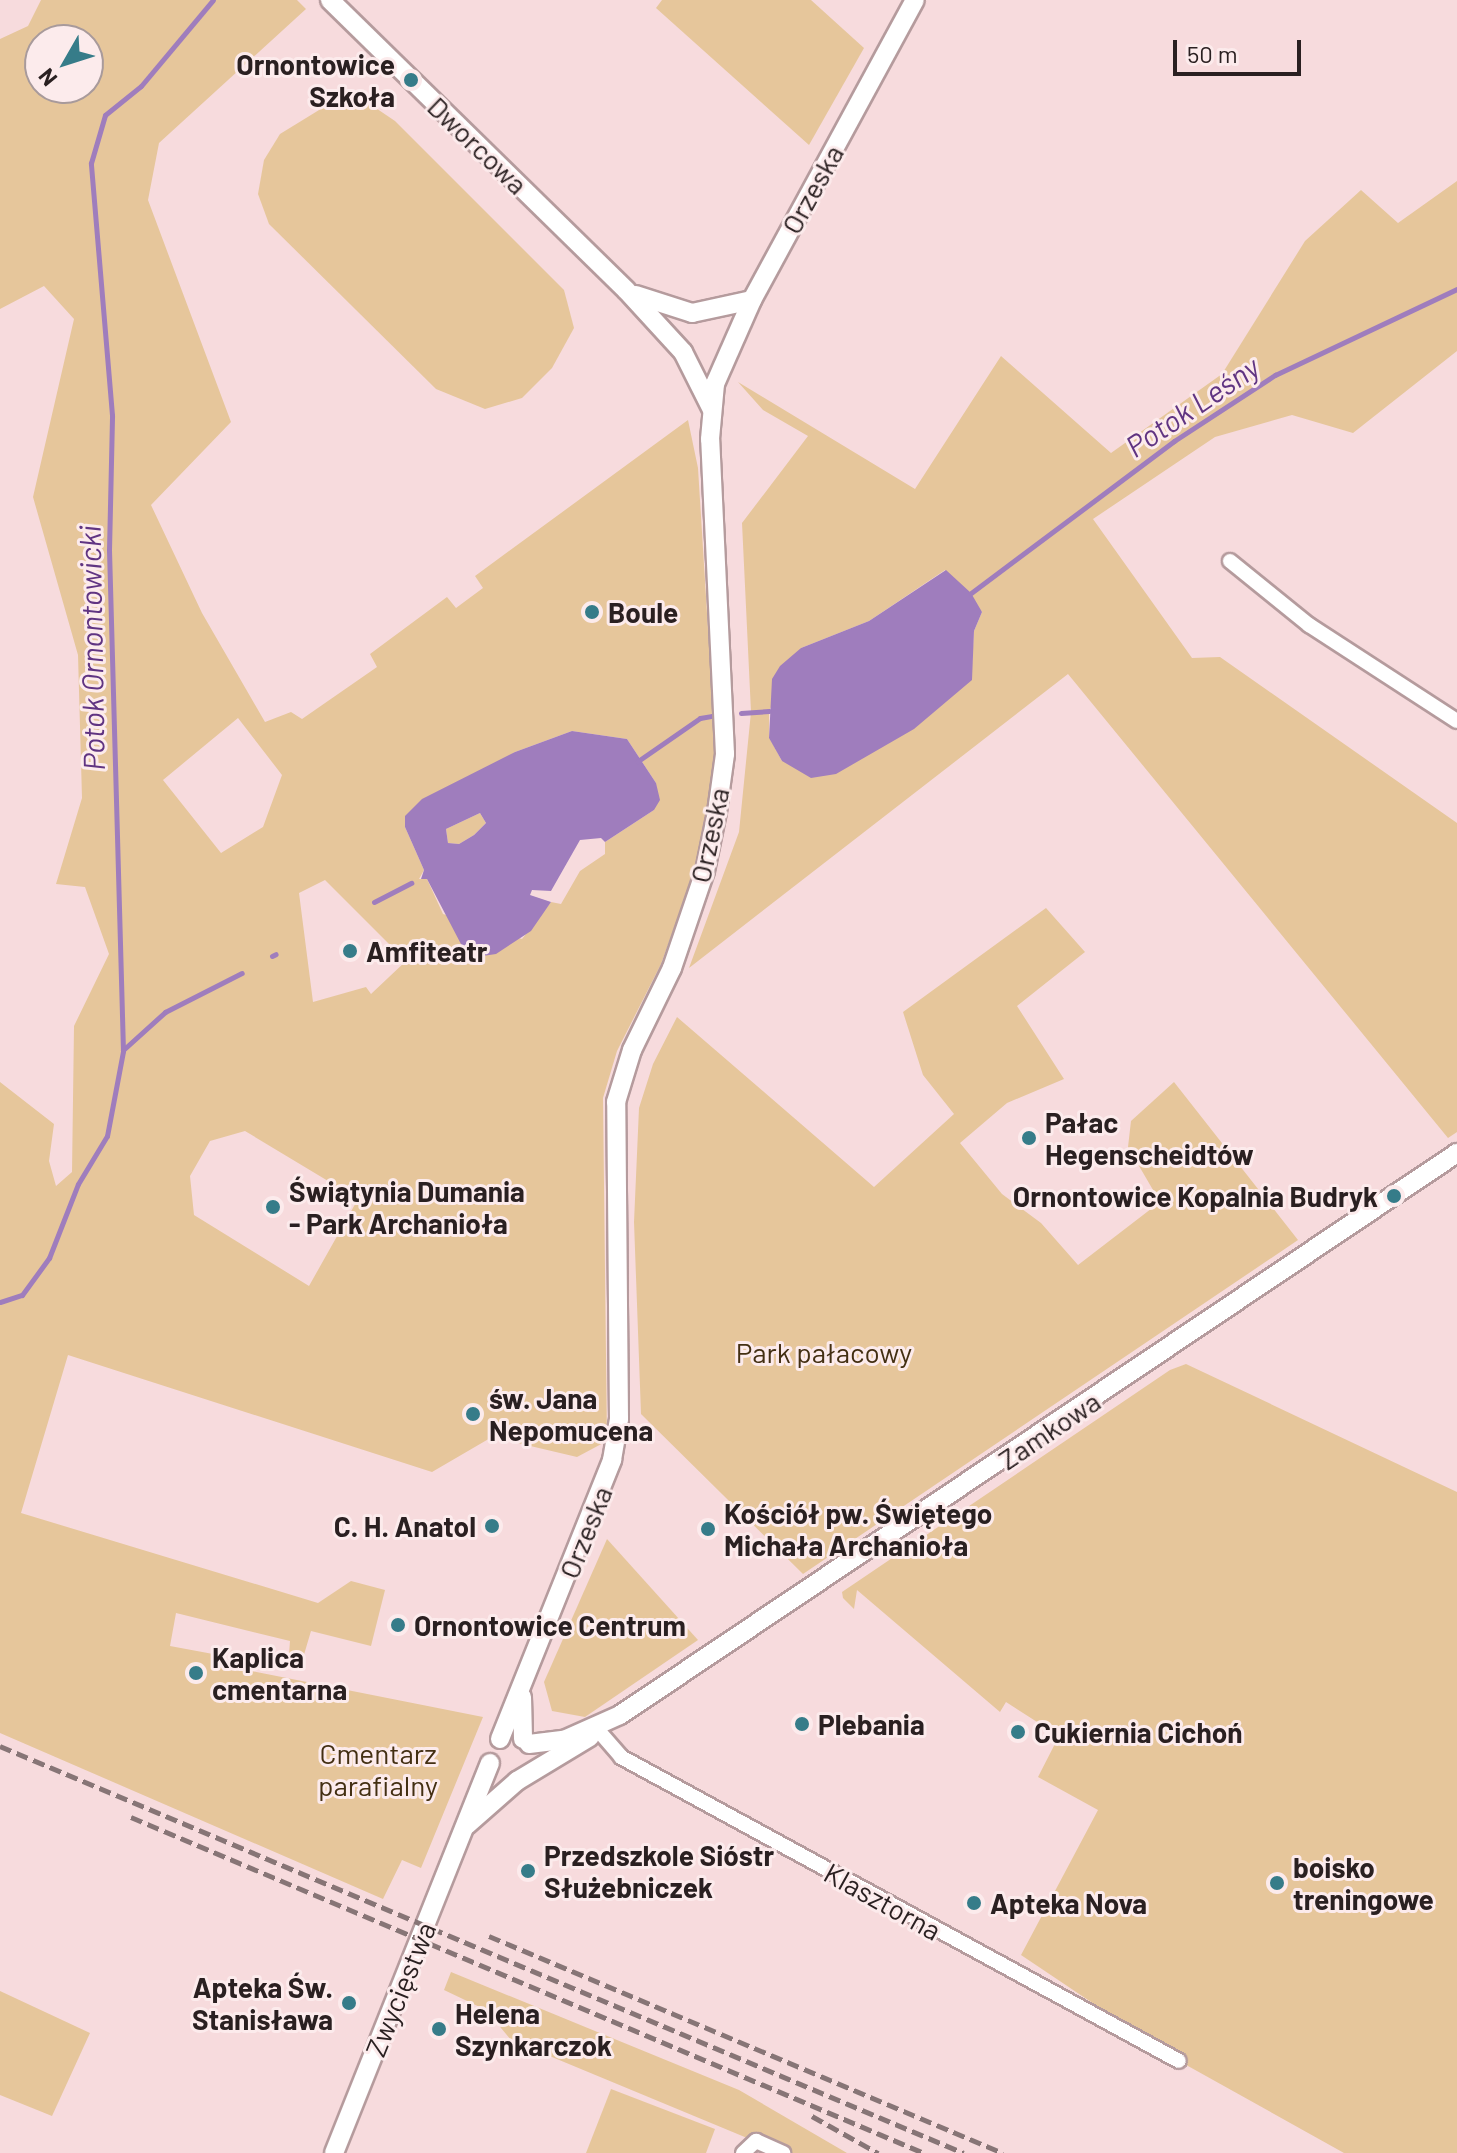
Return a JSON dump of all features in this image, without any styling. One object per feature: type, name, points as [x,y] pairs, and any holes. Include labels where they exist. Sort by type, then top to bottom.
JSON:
[{"type":"street","name":"Dworcowa","points":[[330,0],[626,290],[680,348],[712,408]]},
{"type":"street","name":"Orzeska","points":[[500,1739],[612,1460],[619,1419],[616,1102],[632,1050],[672,968],[705,871],[717,812],[725,754],[725,693],[712,408],[722,361],[915,0]]},
{"type":"street","name":"Dworcowa","points":[[626,290],[670,310],[695,314],[752,300]]},
{"type":"street","points":[[722,361],[702,361],[680,348],[675,331],[695,314],[720,328],[730,343]]},
{"type":"street","points":[[1230,561],[1309,625],[1457,721]]},
{"type":"street","name":"Zamkowa","points":[[523,1777],[802,1597],[1457,1153]]},
{"type":"street","name":"Orzeska","points":[[522,1686],[526,1741]]},
{"type":"street","name":"Zamkowa","points":[[526,1741],[597,1729]]},
{"type":"street","name":"Klasztorna","points":[[597,1729],[621,1757],[1179,2061]]},
{"type":"street","points":[[500,1739],[526,1741],[535,1758],[523,1777],[501,1779],[490,1763],[491,1751],[500,1739]]},
{"type":"street","name":"Zwycięstwa","points":[[334,2153],[490,1763]]},
{"type":"street","name":"Zwycięstwa","points":[[467,1825],[523,1777]]},
{"type":"street","points":[[743,2153],[756,2141],[783,2153]]},
{"type":"green space","name":"Cmentarz parafialny","points":[[41,0],[297,0],[306,9],[159,143],[148,200],[231,422],[151,505],[202,613],[265,722],[291,712],[302,719],[377,667],[370,654],[447,597],[456,608],[483,588],[475,576],[688,420],[698,468],[716,758],[694,873],[661,964],[617,1051],[603,1098],[607,1441],[577,1457],[492,1437],[432,1472],[68,1355],[21,1513],[318,1603],[351,1581],[385,1590],[371,1646],[311,1631],[303,1658],[289,1654],[290,1641],[176,1613],[170,1646],[213,1654],[211,1663],[483,1717],[421,1868],[402,1860],[383,1899],[0,1733],[0,1082],[54,1124],[49,1161],[56,1186],[72,1172],[74,1026],[109,954],[85,887],[56,884],[82,798],[78,655],[33,497],[74,319],[44,286],[0,309],[0,39],[24,28],[24,104],[104,104],[104,24],[29,24]],"holes":[[[238,718],[282,775],[263,827],[221,853],[163,780]],[[572,731],[627,739],[656,783],[654,810],[605,842],[605,854],[580,871],[561,904],[551,902],[522,939],[443,914],[427,879],[419,879],[424,870],[405,827],[515,752]],[[325,880],[406,961],[371,994],[366,987],[313,1002],[299,893]],[[245,1131],[358,1199],[309,1286],[194,1215],[190,1176],[210,1141]]]},
{"type":"green space","points":[[662,0],[811,0],[864,48],[809,145],[656,8]]},
{"type":"green space","points":[[361,98],[395,121],[564,290],[574,328],[552,368],[522,398],[485,409],[436,389],[269,224],[258,194],[264,160],[280,134],[337,99]]},
{"type":"green space","points":[[1457,181],[1457,351],[1353,433],[1292,415],[1215,437],[1093,519],[1192,658],[1220,657],[1457,823],[1457,1132],[1448,1138],[1068,674],[689,968],[739,832],[751,712],[742,523],[808,436],[763,410],[738,382],[915,489],[1001,356],[1111,453],[1222,374],[1305,241],[1361,190],[1398,223]],"holes":[[[945,570],[982,612],[974,631],[971,680],[782,761],[769,737],[769,711],[801,648],[869,621]]]},
{"type":"green space","points":[[480,813],[486,823],[474,835],[459,844],[448,843],[446,829]]},
{"type":"green space","name":"Park pałacowy","points":[[1046,908],[1085,952],[1017,1006],[1064,1079],[1007,1103],[960,1143],[1002,1194],[1041,1223],[1078,1265],[1160,1202],[1128,1147],[1131,1121],[1174,1082],[1298,1240],[803,1574],[641,1414],[634,1222],[639,1108],[653,1064],[677,1017],[874,1187],[954,1114],[923,1075],[903,1012]]},
{"type":"green space","points":[[1186,1364],[1457,1492],[1457,2153],[1344,2153],[1179,2061],[1021,1955],[1098,1810],[1038,1777],[1059,1736],[1006,1702],[1000,1712],[857,1590],[854,1609],[843,1598],[842,1592],[1170,1370]]},
{"type":"green space","points":[[607,1539],[698,1640],[585,1717],[552,1711],[544,1682]]},
{"type":"green space","points":[[451,1972],[739,2090],[847,2153],[783,2153],[511,2040],[486,2010],[444,1990]]},
{"type":"green space","points":[[0,1991],[90,2033],[52,2116],[0,2095]]},
{"type":"green space","points":[[611,2089],[715,2129],[706,2153],[586,2153]]},
{"type":"shaded area","points":[[946,570],[971,593],[982,612],[974,631],[972,680],[914,729],[836,774],[811,778],[782,761],[769,738],[772,679],[780,666],[801,648],[869,621]]},
{"type":"shaded area","points":[[572,731],[627,739],[656,783],[660,800],[654,810],[605,842],[601,838],[580,840],[551,891],[532,890],[530,895],[551,902],[531,931],[496,954],[476,957],[462,946],[427,879],[421,879],[424,870],[405,827],[405,816],[422,799],[515,752]],"holes":[[[480,813],[486,823],[459,844],[448,843],[446,829]]]},
{"type":"waterway","name":"Potok Ornontowicki","points":[[0,1302],[22,1295],[49,1258],[78,1184],[107,1136],[123,1051],[109,550],[112,415],[91,163],[105,115],[141,86],[213,0]]},
{"type":"waterway","name":"Potok Leśny","points":[[971,593],[1174,441],[1275,375],[1457,289]]},
{"type":"waterway","points":[[741,713],[769,711]]},
{"type":"waterway","points":[[638,761],[700,718],[711,716]]},
{"type":"waterway","points":[[374,902],[411,883]]},
{"type":"waterway","points":[[272,956],[276,954]]},
{"type":"waterway","points":[[123,1050],[165,1012],[242,973]]},
{"type":"railway","points":[[0,1746],[964,2153]]},
{"type":"railway","points":[[131,1817],[924,2153]]},
{"type":"railway","points":[[489,1936],[1003,2153]]},
{"type":"railway","points":[[812,2116],[878,2153]]},
{"type":"place","name":"Ornontowice Szkoła","points":[[411,80]]},
{"type":"place","name":"Boule","points":[[592,612]]},
{"type":"place","name":"Amfiteatr","points":[[350,951]]},
{"type":"place","name":"Pałac Hegenscheidtów","points":[[1029,1138]]},
{"type":"place","name":"Ornontowice Kopalnia Budryk","points":[[1394,1196]]},
{"type":"place","name":"Świątynia Dumania - Park Archanioła","points":[[273,1207]]},
{"type":"place","name":"św. Jana Nepomucena","points":[[473,1414]]},
{"type":"place","name":"C. H. Anatol","points":[[492,1526]]},
{"type":"place","name":"Kościół pw. Świętego Michała Archanioła","points":[[708,1529]]},
{"type":"place","name":"Ornontowice Centrum","points":[[398,1625]]},
{"type":"place","name":"Kaplica cmentarna","points":[[196,1673]]},
{"type":"place","name":"Plebania","points":[[802,1724]]},
{"type":"place","name":"Cukiernia Cichoń","points":[[1018,1732]]},
{"type":"place","name":"Przedszkole Sióstr Służebniczek","points":[[528,1871]]},
{"type":"place","name":"boisko treningowe","points":[[1277,1883]]},
{"type":"place","name":"Apteka Nova","points":[[974,1903]]},
{"type":"place","name":"Apteka Św. Stanisława","points":[[349,2003]]},
{"type":"place","name":"Helena Szynkarczok","points":[[439,2029]]}]
